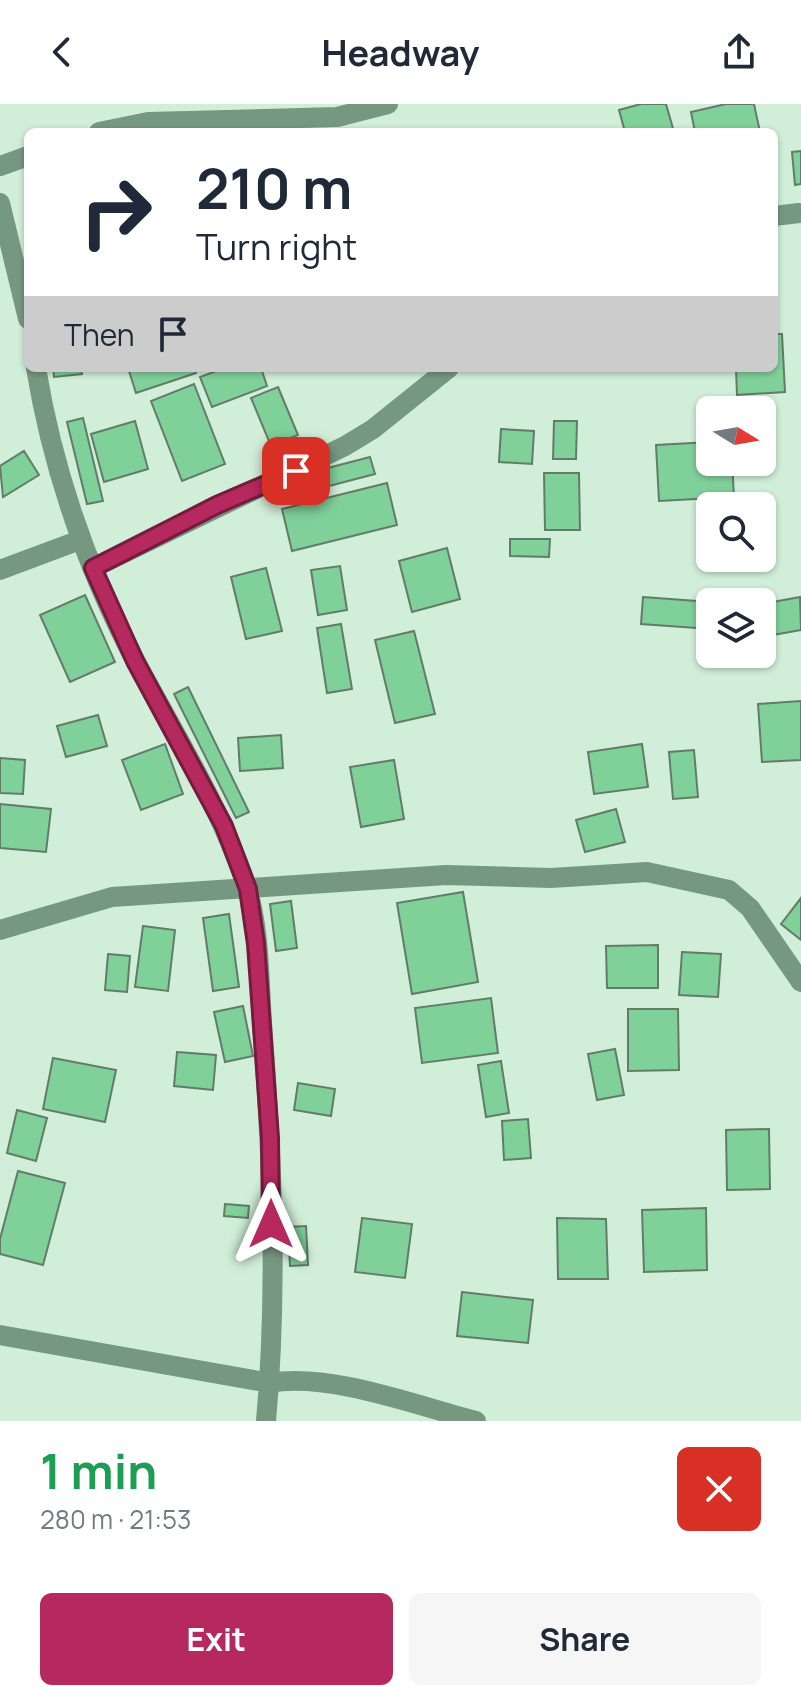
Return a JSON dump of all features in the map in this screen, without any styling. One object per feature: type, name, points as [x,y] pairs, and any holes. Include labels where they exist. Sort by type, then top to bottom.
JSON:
[{"type":"street","points":[[119,128],[148,122],[337,117],[388,104]]},
{"type":"street","points":[[0,166],[24,157]]},
{"type":"street","points":[[0,203],[24,302]]},
{"type":"street","points":[[778,216],[799,213]]},
{"type":"street","points":[[37,372],[44,419],[80,540],[135,661],[224,826],[248,889],[256,944],[270,1138],[270,1383],[266,1421]]},
{"type":"street","points":[[93,568],[345,446],[373,429],[444,372]]},
{"type":"street","points":[[0,570],[80,540]]},
{"type":"street","points":[[0,930],[112,897],[446,875],[551,878],[647,872],[729,890],[750,908],[801,982]]},
{"type":"street","points":[[0,1335],[270,1383],[292,1379],[319,1381],[476,1421]]},
{"type":"building","points":[[641,104],[666,104],[673,128],[624,128],[619,110]]},
{"type":"building","points":[[726,104],[754,104],[759,128],[694,128],[691,112]]},
{"type":"building","points":[[801,151],[801,184],[795,185],[792,152]]},
{"type":"building","points":[[778,334],[782,334],[785,392],[737,395],[736,372],[778,372]]},
{"type":"building","points":[[53,372],[82,374],[54,377]]},
{"type":"building","points":[[129,372],[196,372],[196,373],[136,393]]},
{"type":"building","points":[[213,372],[262,372],[267,386],[212,407],[200,377]]},
{"type":"building","points":[[194,384],[225,464],[182,481],[151,401]]},
{"type":"building","points":[[278,387],[298,435],[271,446],[251,398]]},
{"type":"building","points":[[83,418],[103,501],[87,504],[67,422]]},
{"type":"building","points":[[135,421],[148,469],[104,482],[91,434]]},
{"type":"building","points":[[554,421],[577,421],[576,459],[553,459]]},
{"type":"building","points":[[501,429],[534,431],[532,464],[499,462]]},
{"type":"building","points":[[696,443],[696,476],[733,476],[734,492],[696,492],[696,499],[659,501],[656,445]]},
{"type":"building","points":[[24,451],[39,475],[3,497],[0,466]]},
{"type":"building","points":[[370,457],[375,474],[329,486],[324,469]]},
{"type":"building","points":[[544,473],[579,473],[580,530],[545,530]]},
{"type":"building","points":[[387,483],[397,525],[292,551],[282,509]]},
{"type":"building","points":[[510,539],[550,539],[549,557],[510,556]]},
{"type":"building","points":[[447,548],[460,599],[412,612],[399,561]]},
{"type":"building","points":[[340,566],[347,610],[318,615],[311,570]]},
{"type":"building","points":[[266,568],[282,631],[246,639],[231,577]]},
{"type":"building","points":[[85,595],[115,662],[70,682],[40,615]]},
{"type":"building","points":[[643,597],[696,601],[696,628],[641,624]]},
{"type":"building","points":[[800,597],[801,630],[776,634],[776,601]]},
{"type":"building","points":[[341,624],[352,689],[327,693],[317,628]]},
{"type":"building","points":[[414,631],[435,714],[395,723],[375,640]]},
{"type":"building","points":[[188,687],[249,812],[236,818],[174,694]]},
{"type":"building","points":[[801,701],[801,760],[762,762],[758,704]]},
{"type":"building","points":[[98,715],[107,746],[66,757],[57,726]]},
{"type":"building","points":[[281,735],[283,768],[240,771],[238,738]]},
{"type":"building","points":[[165,744],[183,794],[141,810],[122,760]]},
{"type":"building","points":[[642,744],[648,787],[594,794],[588,752]]},
{"type":"building","points":[[694,750],[698,797],[673,799],[669,752]]},
{"type":"building","points":[[0,758],[25,760],[23,794],[0,793]]},
{"type":"building","points":[[394,760],[404,819],[361,827],[350,767]]},
{"type":"building","points":[[0,804],[51,809],[46,852],[0,848]]},
{"type":"building","points":[[616,809],[625,842],[585,852],[576,820]]},
{"type":"building","points":[[463,892],[478,982],[412,994],[397,903]]},
{"type":"building","points":[[801,898],[801,940],[781,924]]},
{"type":"building","points":[[291,901],[297,948],[276,951],[270,904]]},
{"type":"building","points":[[229,914],[239,987],[213,991],[203,918]]},
{"type":"building","points":[[143,926],[175,930],[168,991],[135,987]]},
{"type":"building","points":[[658,945],[658,988],[607,988],[606,946]]},
{"type":"building","points":[[682,952],[721,954],[718,997],[679,995]]},
{"type":"building","points":[[108,954],[130,956],[127,992],[105,990]]},
{"type":"building","points":[[491,998],[498,1053],[422,1063],[415,1008]]},
{"type":"building","points":[[243,1006],[253,1056],[225,1062],[214,1012]]},
{"type":"building","points":[[628,1009],[678,1009],[679,1070],[628,1071]]},
{"type":"building","points":[[615,1049],[624,1095],[597,1100],[588,1054]]},
{"type":"building","points":[[177,1052],[216,1055],[213,1090],[174,1086]]},
{"type":"building","points":[[53,1058],[116,1070],[105,1122],[43,1109]]},
{"type":"building","points":[[501,1061],[509,1113],[486,1117],[478,1065]]},
{"type":"building","points":[[298,1083],[335,1089],[331,1116],[294,1110]]},
{"type":"building","points":[[17,1110],[47,1118],[36,1161],[7,1153]]},
{"type":"building","points":[[528,1119],[531,1158],[504,1160],[502,1121]]},
{"type":"building","points":[[769,1129],[770,1189],[727,1190],[726,1130]]},
{"type":"building","points":[[18,1171],[65,1183],[43,1265],[0,1254],[0,1239]]},
{"type":"building","points":[[225,1204],[249,1206],[248,1218],[224,1216]]},
{"type":"building","points":[[706,1208],[707,1270],[644,1272],[642,1210]]},
{"type":"building","points":[[362,1218],[412,1224],[405,1278],[355,1272]]},
{"type":"building","points":[[557,1218],[606,1219],[608,1279],[558,1279]]},
{"type":"building","points":[[306,1226],[308,1265],[290,1266],[288,1227]]},
{"type":"building","points":[[462,1292],[533,1300],[528,1343],[457,1336]]},
{"type":"route","points":[[271,1224],[270,1138],[256,944],[248,889],[224,826],[135,661],[93,568],[217,505],[296,471]]}]
